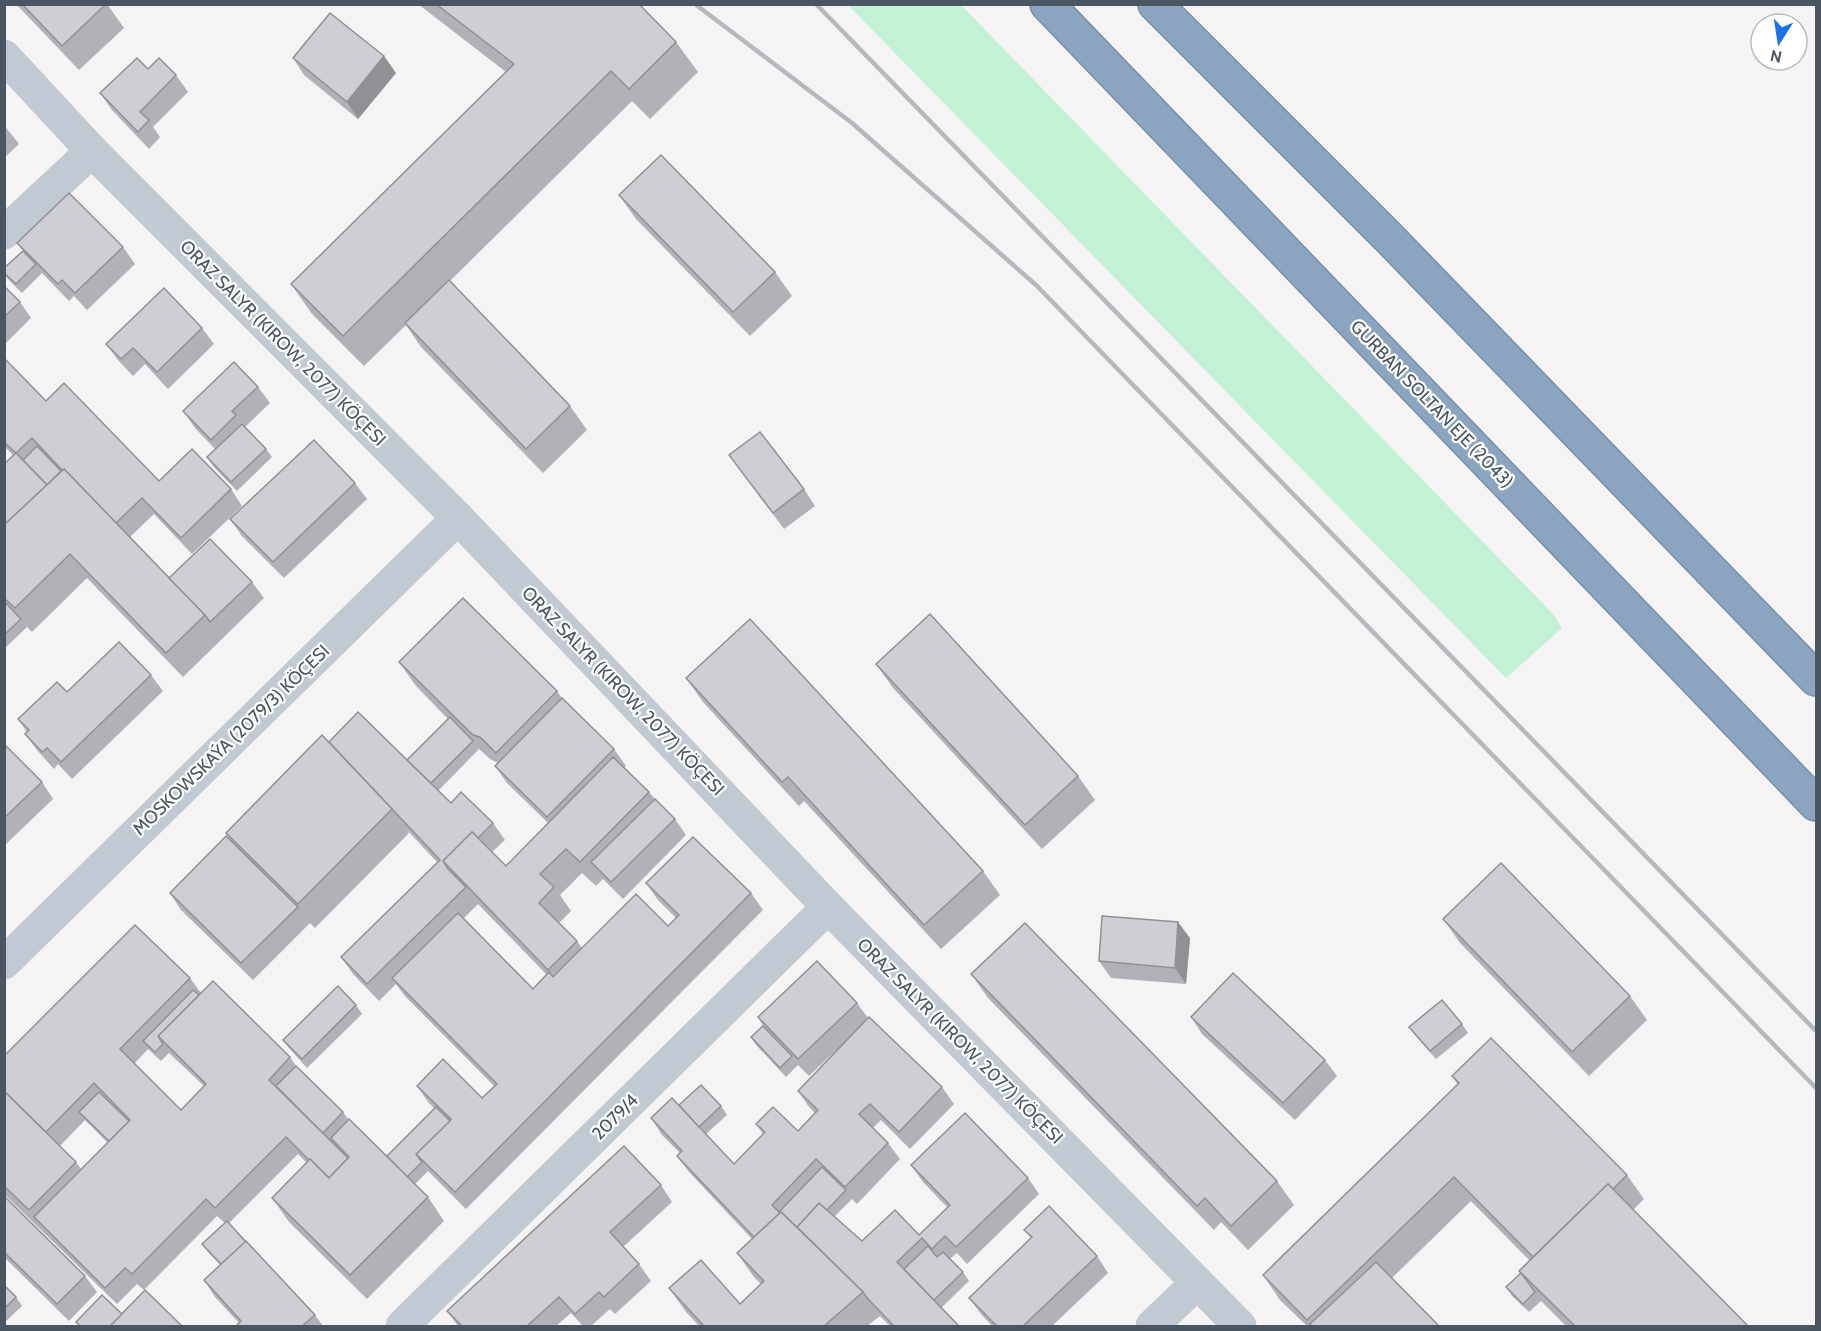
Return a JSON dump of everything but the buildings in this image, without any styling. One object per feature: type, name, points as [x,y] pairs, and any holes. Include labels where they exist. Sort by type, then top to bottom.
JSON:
[{"type":"highway","name":"GURBAN SOLTAN EJE (2043)","points":[[1047,4],[1816,804]]},
{"type":"highway","points":[[1155,4],[1391,240],[1816,679]]},
{"type":"street","name":"ORAZ SALYR (KIROW, 2077) KÖÇESI","points":[[4,56],[92,151],[458,518],[828,907],[1240,1326]]},
{"type":"street","points":[[4,233],[92,151]]},
{"type":"street","name":"MOSKOWSKAÝA (2079/3) KÖÇESI","points":[[4,963],[458,518]]},
{"type":"street","name":"2079/4","points":[[402,1326],[828,907]]},
{"type":"street","points":[[1152,1326],[1197,1283]]},
{"type":"green space","points":[[848,5],[961,5],[1553,614],[1562,628],[1506,678]]},
{"type":"railway","points":[[695,4],[852,123],[1036,285],[1816,1088]]},
{"type":"railway","points":[[816,4],[1816,1031]]}]
